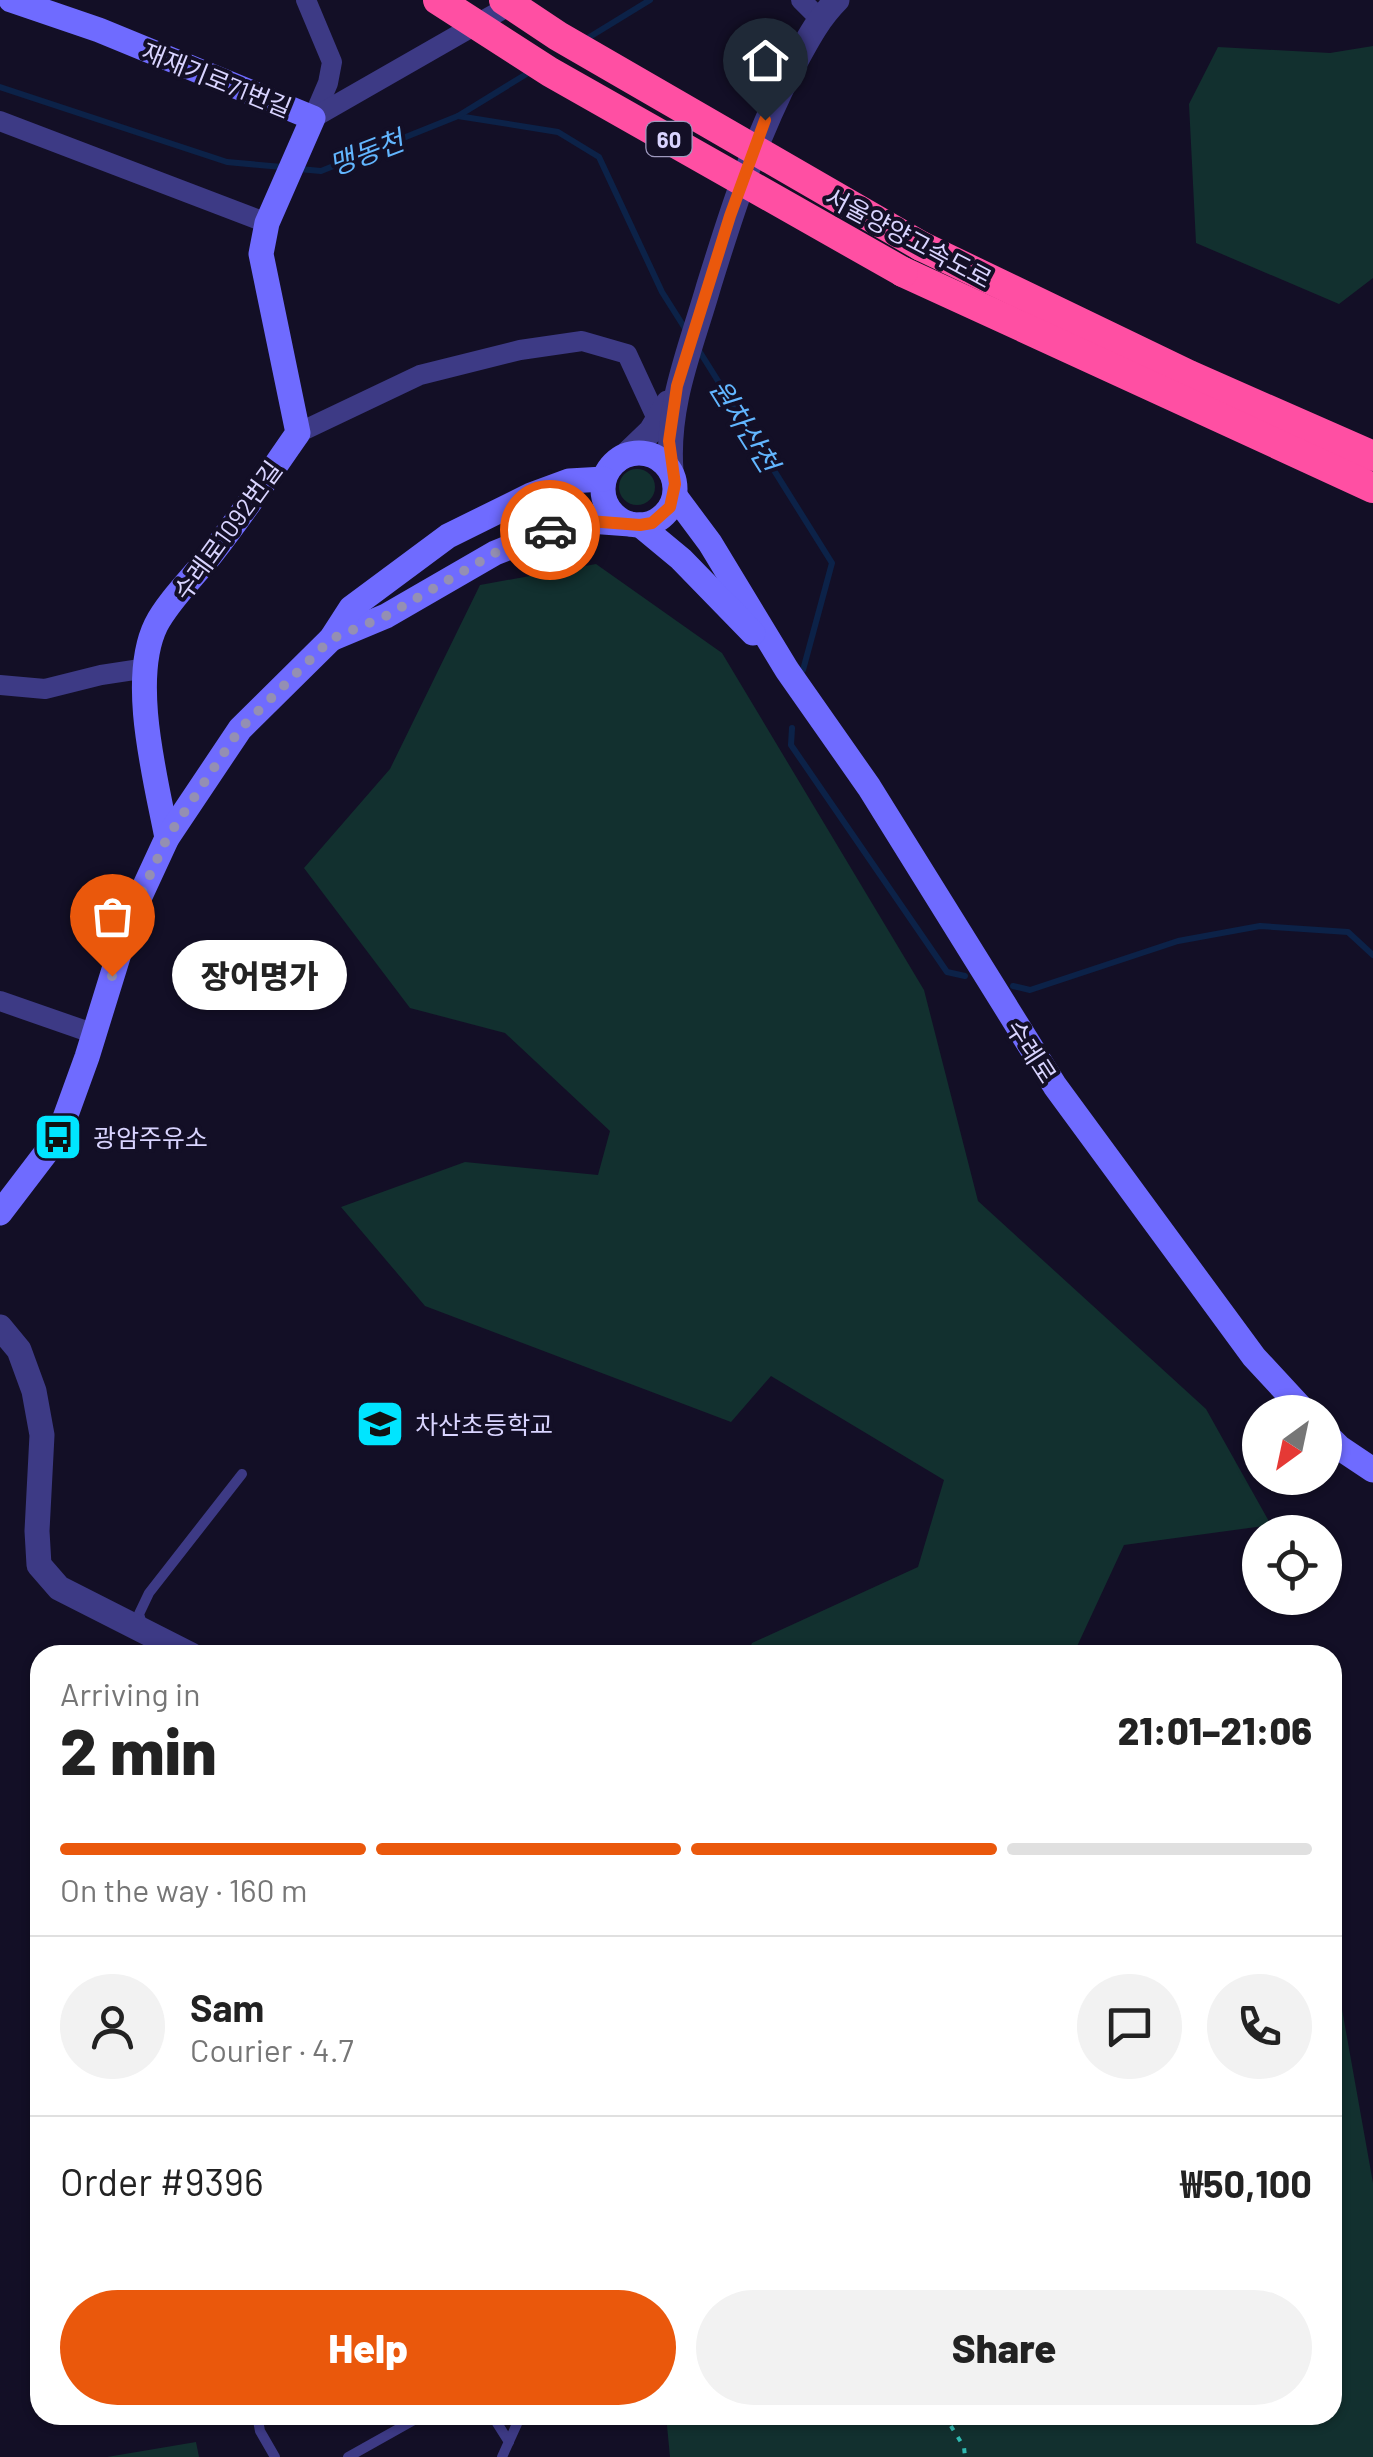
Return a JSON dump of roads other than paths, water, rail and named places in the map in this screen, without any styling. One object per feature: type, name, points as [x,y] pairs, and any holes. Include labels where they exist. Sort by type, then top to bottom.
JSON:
[{"type":"highway","name":"서울양양고속도로","points":[[438,0],[550,72],[903,272],[1373,488]]},
{"type":"highway","name":"서울양양고속도로","points":[[504,0],[558,36],[921,246],[1189,375],[1373,456]]},
{"type":"main road","name":"재재기로71번길","points":[[11,0],[99,30],[313,118]]},
{"type":"main road","points":[[298,433],[261,254],[267,223],[313,118]]},
{"type":"main road","name":"수레로1092번길","points":[[167,838],[145,688],[156,625],[298,433]]},
{"type":"main road","points":[[331,639],[386,616],[495,553],[576,520],[635,524],[662,516],[673,484],[652,454],[626,455],[612,464],[604,479],[603,494],[608,507],[617,518],[635,524]]},
{"type":"main road","points":[[0,1213],[58,1136],[130,918],[167,838],[240,729],[331,639],[351,608],[448,536],[531,495],[569,482],[604,479]]},
{"type":"main road","name":"수레로","points":[[673,484],[788,670],[869,788],[1054,1086],[1254,1358],[1289,1395]]},
{"type":"main road","name":"수레로","points":[[635,524],[681,559],[788,670]]},
{"type":"main road","points":[[1342,1449],[1373,1470]]},
{"type":"street","points":[[306,0],[332,62],[313,118]]},
{"type":"street","name":"재재기로71번길","points":[[313,118],[519,0]]},
{"type":"street","points":[[673,484],[669,441],[677,386],[730,216],[765,120],[819,6]]},
{"type":"street","points":[[0,122],[267,223]]},
{"type":"street","points":[[298,433],[420,374],[520,350],[582,342],[627,354],[658,421]]},
{"type":"street","points":[[626,455],[658,421],[677,386]]},
{"type":"street","points":[[0,685],[45,689],[101,674],[147,668]]},
{"type":"street","points":[[0,1000],[94,1034]]},
{"type":"street","points":[[0,1326],[19,1350],[34,1392],[42,1436],[39,1565],[59,1588],[172,1645]]},
{"type":"lane","points":[[143,1630],[139,1614],[149,1593],[242,1474]]},
{"type":"lane","points":[[259,2425],[275,2457]]},
{"type":"lane","points":[[348,2457],[405,2425]]},
{"type":"lane","points":[[498,2425],[509,2442]]},
{"type":"lane","points":[[502,2457],[517,2425]]},
{"type":"waterway","name":"맹동천","points":[[583,41],[650,0]]},
{"type":"waterway","name":"맹동천","points":[[299,169],[321,171],[458,116],[533,70]]},
{"type":"waterway","name":"맹동천","points":[[0,87],[227,162],[282,167]]},
{"type":"waterway","name":"원차산천","points":[[458,116],[558,132],[599,157],[662,292],[686,330]]},
{"type":"waterway","name":"원차산천","points":[[698,349],[832,563],[803,670]]},
{"type":"waterway","name":"원차산천","points":[[792,728],[791,745],[947,972],[965,976]]},
{"type":"waterway","name":"원차산천","points":[[1013,986],[1030,990],[1178,941],[1260,926],[1348,932],[1373,955]]},
{"type":"place","name":"장어명가","points":[[112,976]]},
{"type":"place","name":"광암주유소","points":[[58,1137]]},
{"type":"place","name":"차산초등학교","points":[[380,1424]]}]
